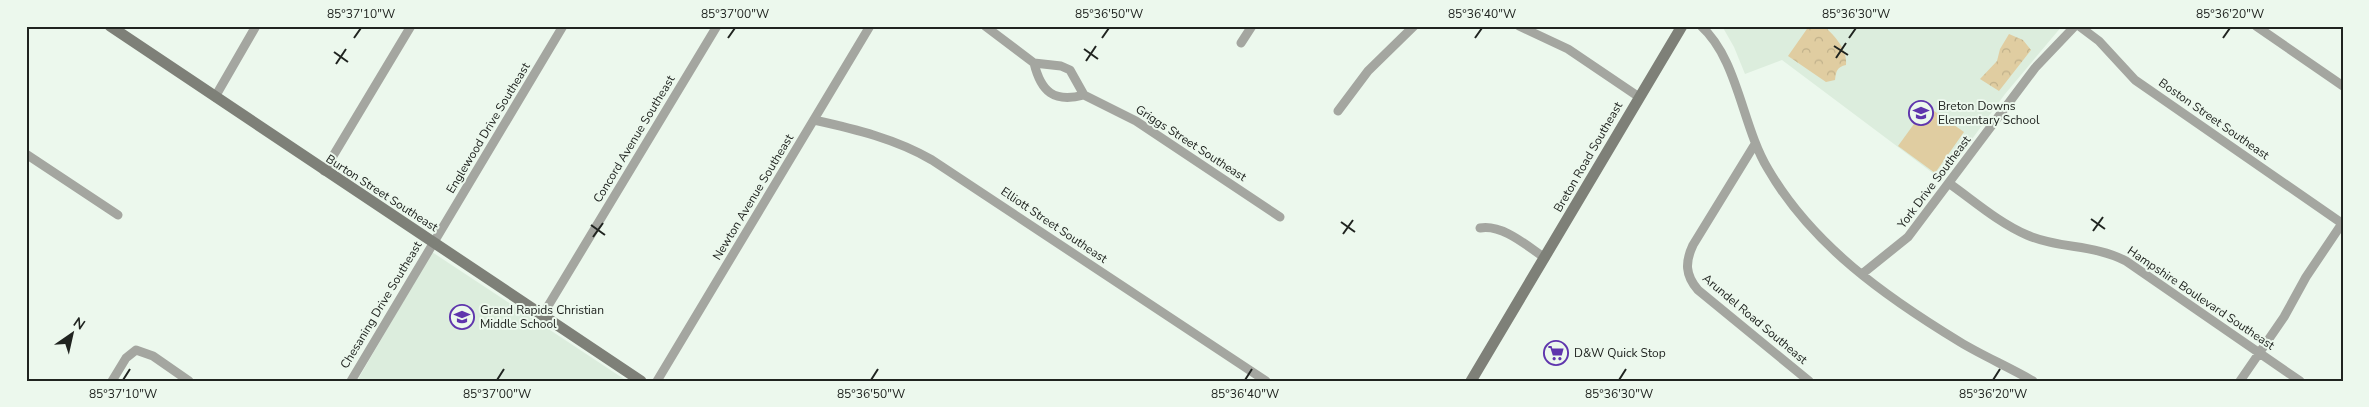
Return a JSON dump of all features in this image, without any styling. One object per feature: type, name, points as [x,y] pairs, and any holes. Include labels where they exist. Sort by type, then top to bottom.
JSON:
[{"type":"main road","name":"Burton Street Southeast","points":[[110,26],[324,171],[641,381]]},
{"type":"main road","name":"Breton Road Southeast","points":[[1472,381],[1682,26]]},
{"type":"street","points":[[215,97],[256,26]]},
{"type":"street","points":[[324,171],[411,26]]},
{"type":"street","name":"Englewood Drive Southeast","points":[[433,243],[563,26]]},
{"type":"street","name":"Concord Avenue Southeast","points":[[542,316],[717,26]]},
{"type":"street","name":"Newton Avenue Southeast","points":[[657,381],[870,26]]},
{"type":"street","name":"Griggs Street Southeast","points":[[984,26],[1034,63],[1041,82],[1048,91],[1062,97],[1084,95],[1129,116],[1280,217]]},
{"type":"street","points":[[1241,43],[1252,26]]},
{"type":"street","points":[[1338,111],[1368,71],[1414,26]]},
{"type":"street","points":[[1519,26],[1568,50],[1639,97]]},
{"type":"street","points":[[1701,26],[1713,38],[1725,62],[1755,144],[1785,197],[1806,223],[1828,246],[1891,296],[1961,342],[2033,381]]},
{"type":"street","name":"York Drive Southeast","points":[[1862,274],[1908,237],[1950,184],[2035,68],[2075,26]]},
{"type":"street","name":"Boston Street Southeast","points":[[2079,26],[2099,40],[2135,80],[2342,223]]},
{"type":"street","points":[[2256,26],[2343,86]]},
{"type":"street","points":[[1034,63],[1061,66],[1070,70],[1084,95]]},
{"type":"street","name":"Elliott Street Southeast","points":[[814,120],[887,139],[915,150],[1266,381]]},
{"type":"street","name":"Arundel Road Southeast","points":[[1755,144],[1693,245],[1688,257],[1687,268],[1690,280],[1698,290],[1809,381]]},
{"type":"street","points":[[26,154],[118,215]]},
{"type":"street","name":"Hampshire Boulevard Southeast","points":[[1950,184],[2026,234],[2056,244],[2089,247],[2112,253],[2300,381]]},
{"type":"street","points":[[2240,381],[2284,317],[2306,277],[2342,223]]},
{"type":"street","points":[[1480,228],[1490,227],[1501,231],[1545,258]]},
{"type":"street","name":"Chesaning Drive Southeast","points":[[351,381],[433,243]]},
{"type":"street","points":[[112,381],[126,358],[136,350],[153,356],[189,381]]},
{"type":"shaded area","name":"Breton Downs Elementary School","points":[[1722,26],[2062,26],[2005,94],[1942,180],[1782,60],[1745,74],[1734,47]]},
{"type":"shaded area","name":"Grand Rapids Christian Middle School","points":[[432,252],[627,381],[357,381]]},
{"type":"green space","points":[[1809,26],[1824,26],[1843,48],[1846,65],[1838,70],[1835,80],[1826,82],[1788,56]]},
{"type":"green space","points":[[2009,34],[2023,40],[2031,50],[1999,91],[1980,79],[1997,61],[2000,49]]},
{"type":"green space","points":[[1927,106],[1964,132],[1935,173],[1898,146]]},
{"type":"place","name":"Breton Downs Elementary School","points":[[1921,113]]},
{"type":"place","name":"Grand Rapids Christian Middle School","points":[[462,317]]},
{"type":"place","name":"D&W Quick Stop","points":[[1556,353]]}]
